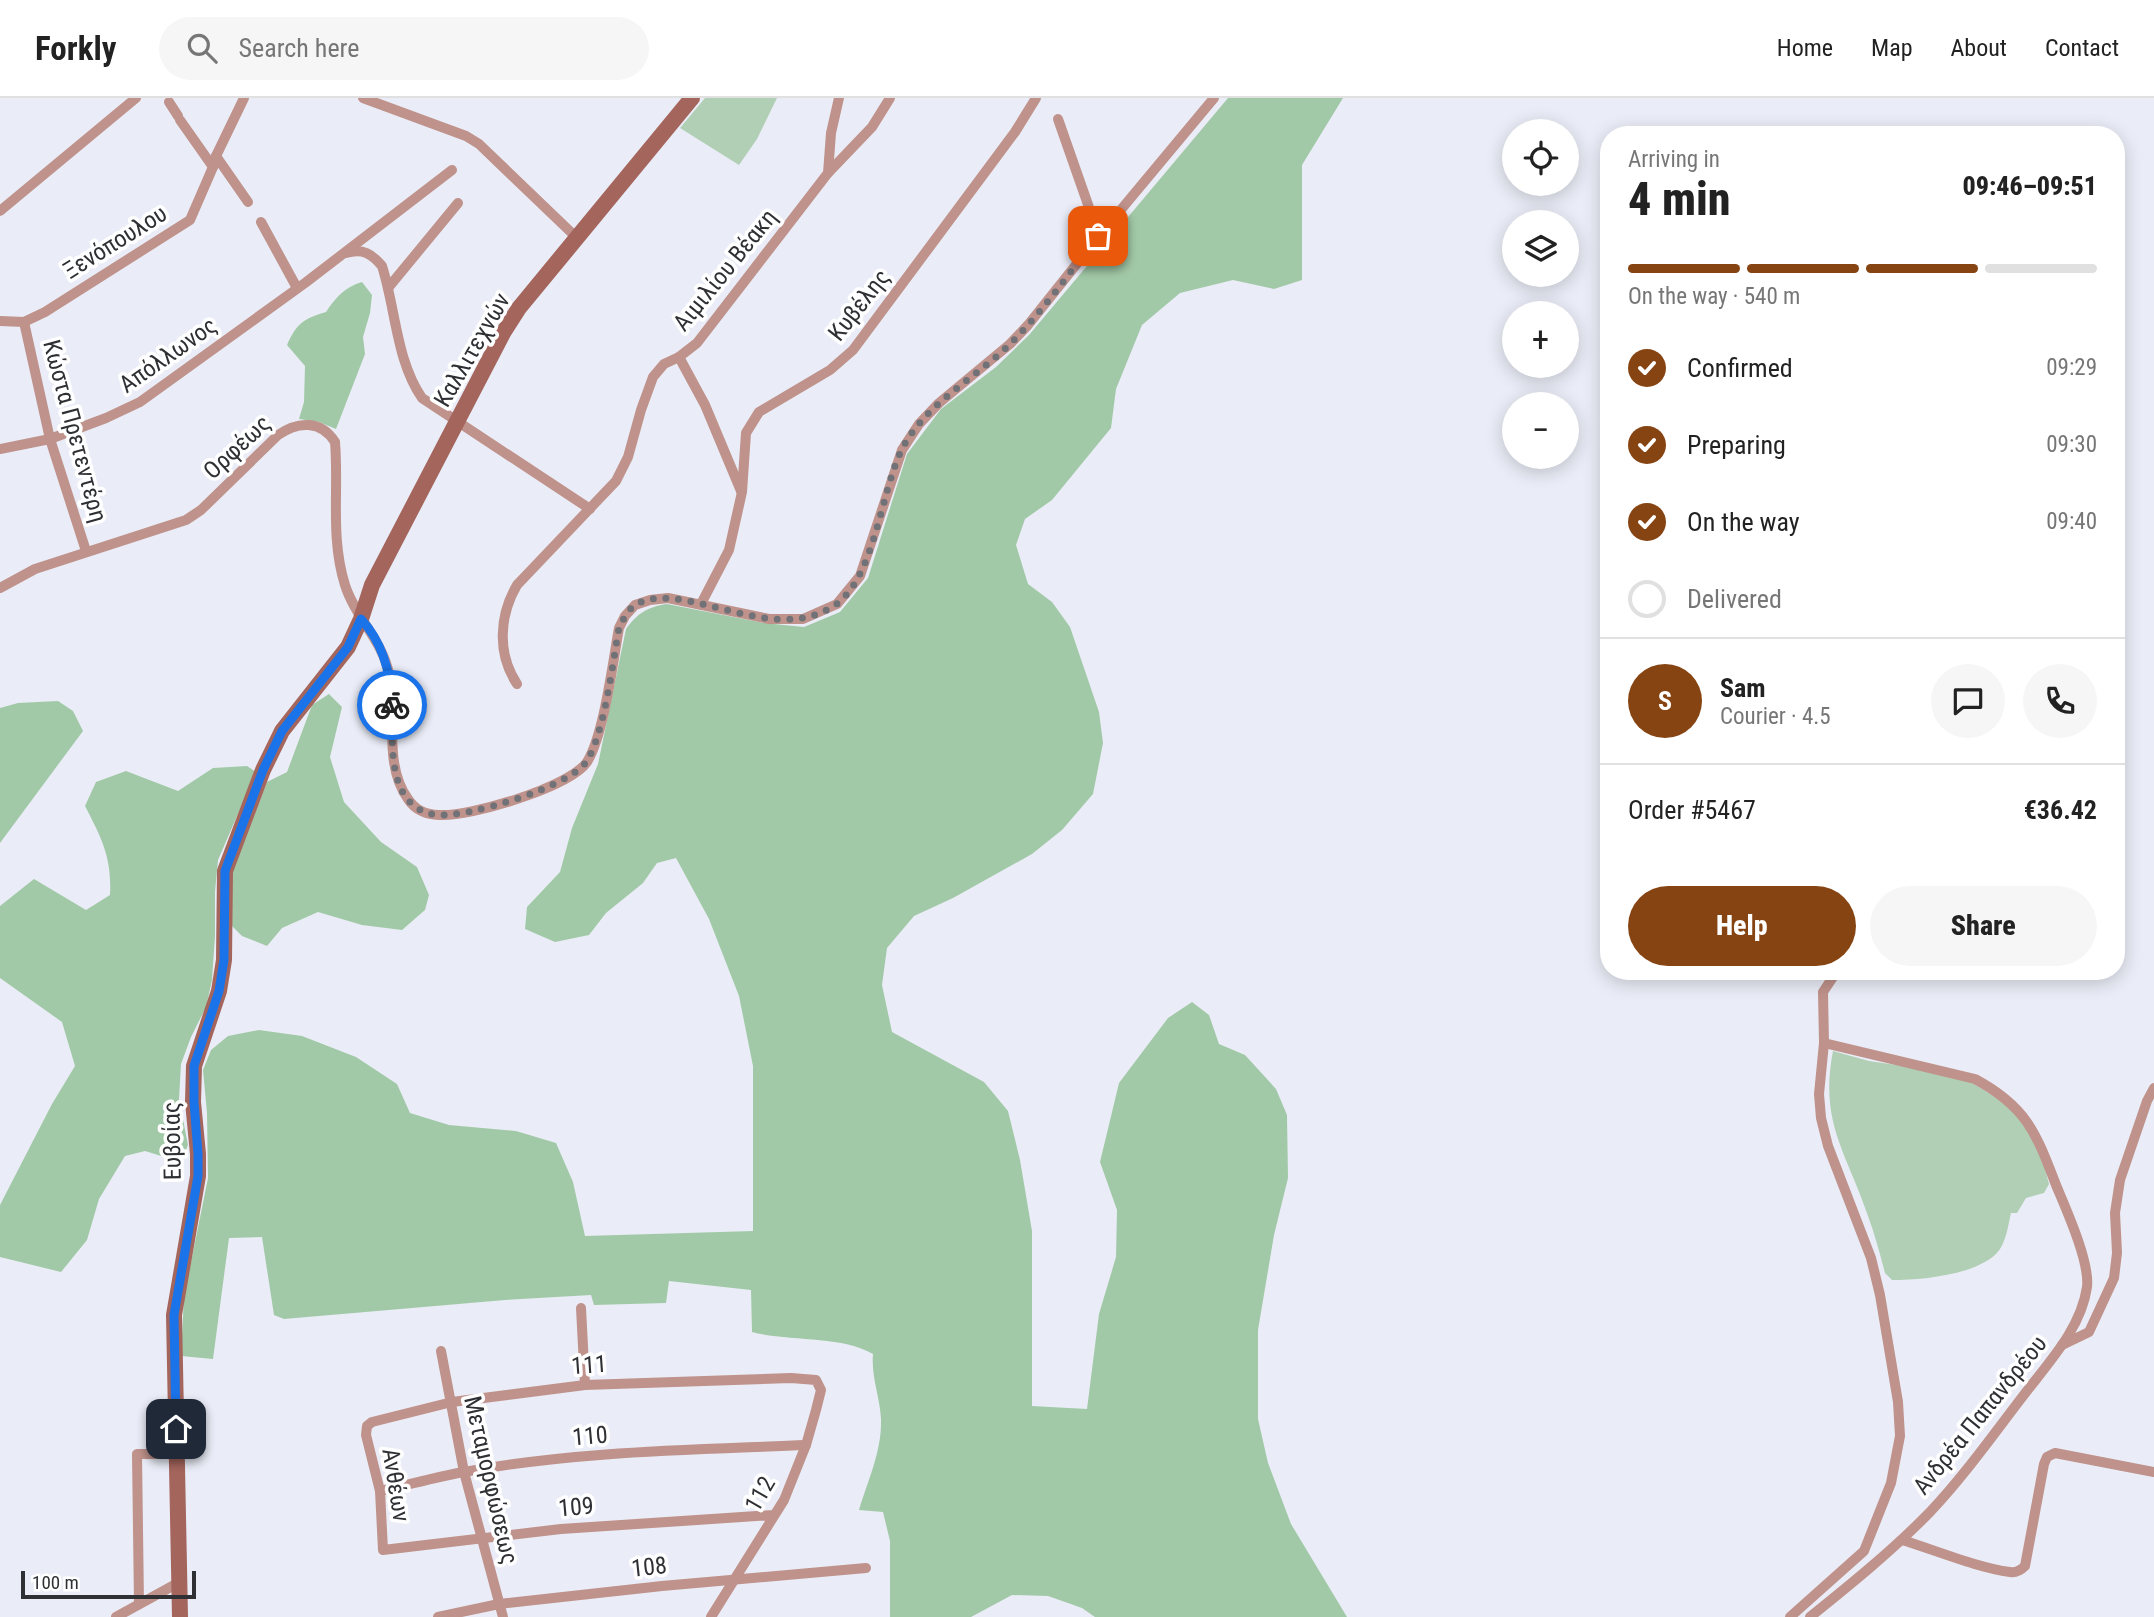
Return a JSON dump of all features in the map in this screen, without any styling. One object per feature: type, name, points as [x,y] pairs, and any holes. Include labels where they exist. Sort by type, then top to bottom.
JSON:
[{"type":"street","points":[[0,211],[136,98]]},
{"type":"street","name":"Ξενόπουλου","points":[[24,322],[45,312],[190,220],[244,98]]},
{"type":"street","points":[[363,98],[466,136],[479,144],[577,237]]},
{"type":"street","points":[[828,173],[831,133],[839,98]]},
{"type":"street","name":"Αιμιλίου Βέακη","points":[[517,684],[508,671],[503,652],[503,622],[508,600],[517,585],[616,481],[628,457],[653,377],[664,364],[680,357],[697,343],[828,173],[872,127],[890,98]]},
{"type":"street","name":"Κυβέλης","points":[[701,604],[729,550],[742,492],[746,433],[752,421],[759,412],[830,370],[853,350],[1015,132],[1036,98]]},
{"type":"street","name":"Ορφέως","points":[[0,588],[35,569],[186,520],[201,510],[278,435],[300,424],[317,427],[329,432],[335,442],[337,551],[346,586],[387,664],[391,685],[396,772],[401,787],[409,801],[422,812],[438,815],[457,814],[526,797],[572,774],[585,764],[598,733],[619,628],[625,616],[635,606],[650,600],[668,598],[769,619],[803,619],[837,604],[860,576],[902,450],[919,424],[1028,325],[1098,236],[1214,98]]},
{"type":"street","name":"Καλλιτεχνών","points":[[361,619],[372,584],[503,333],[519,308],[689,99]]},
{"type":"street","points":[[169,102],[248,202]]},
{"type":"street","points":[[1058,119],[1098,236]]},
{"type":"street","name":"Απόλλωνος","points":[[0,449],[50,439],[140,402],[298,288],[452,170]]},
{"type":"street","points":[[388,288],[458,202]]},
{"type":"street","points":[[261,222],[298,288]]},
{"type":"street","points":[[340,254],[363,250],[382,266],[406,366],[414,387],[422,398],[590,509]]},
{"type":"street","points":[[0,321],[24,322]]},
{"type":"street","name":"Κώστα Πρετεντέρη","points":[[24,322],[50,439],[86,551]]},
{"type":"street","points":[[680,357],[705,405],[742,492]]},
{"type":"street","name":"Ευβοίας","points":[[180,1617],[174,1315],[198,1176],[194,1066],[219,991],[224,960],[225,871],[263,770],[282,731],[348,647],[361,619]]},
{"type":"street","points":[[1790,1617],[1853,1563],[1864,1550],[1891,1482],[1900,1436],[1898,1402],[1871,1258],[1828,1146],[1821,1118],[1819,1094],[1824,1043],[1823,992],[1831,980]]},
{"type":"street","points":[[1824,1043],[1975,1079],[2016,1107],[2030,1126],[2049,1167],[2081,1252],[2087,1284],[2081,1313],[2063,1345]]},
{"type":"street","name":"Ανδρέα Παπανδρέου","points":[[1810,1617],[1902,1540],[1948,1491],[2063,1345],[2089,1332],[2114,1278],[2117,1253],[2115,1213],[2120,1181],[2147,1101],[2154,1088]]},
{"type":"street","points":[[581,1308],[585,1385]]},
{"type":"street","name":"Μεταμορφώσεως","points":[[441,1351],[464,1472],[503,1617]]},
{"type":"street","name":"111","points":[[367,1426],[372,1422],[452,1402],[585,1385],[791,1378],[813,1379],[819,1383]]},
{"type":"street","name":"112","points":[[711,1617],[784,1500],[806,1445],[821,1390],[819,1383]]},
{"type":"street","name":"Ανθέων","points":[[367,1426],[366,1433],[380,1491],[383,1550]]},
{"type":"street","name":"110","points":[[380,1491],[464,1472],[550,1460],[806,1445]]},
{"type":"street","points":[[1902,1540],[2012,1573],[2020,1571],[2025,1566],[2047,1457],[2055,1453],[2154,1472]]},
{"type":"street","points":[[139,1604],[137,1454],[176,1454]]},
{"type":"street","name":"109","points":[[383,1550],[649,1521],[773,1515]]},
{"type":"street","name":"108","points":[[438,1617],[499,1604],[866,1568]]},
{"type":"street","points":[[116,1617],[178,1583]]},
{"type":"green space","points":[[705,98],[777,98],[757,139],[739,165],[680,128]]},
{"type":"green space","points":[[1228,98],[1343,98],[1302,165],[1302,280],[1274,289],[1233,280],[1180,293],[1142,325],[1116,389],[1111,428],[1052,500],[1025,519],[1016,545],[1028,584],[1052,602],[1070,627],[1099,712],[1103,743],[1093,794],[1062,830],[1032,854],[953,898],[914,916],[887,948],[882,985],[892,1032],[984,1082],[1008,1111],[1020,1160],[1032,1231],[1032,1406],[1087,1409],[1099,1314],[1116,1257],[1117,1210],[1100,1162],[1119,1083],[1168,1018],[1192,1002],[1209,1015],[1219,1044],[1245,1055],[1276,1089],[1287,1115],[1288,1178],[1274,1235],[1258,1330],[1258,1419],[1268,1463],[1291,1524],[1347,1617],[1095,1617],[1082,1608],[1048,1596],[1012,1595],[971,1617],[890,1617],[890,1541],[883,1512],[859,1510],[874,1465],[881,1431],[873,1354],[830,1341],[752,1332],[751,1290],[669,1281],[666,1303],[594,1305],[591,1295],[284,1319],[274,1315],[262,1237],[229,1238],[213,1359],[181,1356],[184,1297],[208,1178],[203,1070],[211,1050],[228,1036],[259,1030],[302,1036],[356,1057],[397,1084],[410,1113],[449,1125],[516,1131],[556,1143],[573,1182],[585,1236],[753,1231],[753,1066],[739,996],[709,919],[676,858],[657,863],[643,883],[606,913],[589,935],[555,942],[525,929],[527,907],[560,872],[572,828],[598,764],[626,629],[644,612],[667,604],[764,623],[804,627],[840,612],[868,578],[907,454],[941,409],[996,367],[1029,335]]},
{"type":"green space","points":[[362,282],[372,295],[363,337],[365,354],[336,429],[319,422],[299,419],[304,402],[305,366],[287,345],[302,323],[326,312],[341,293]]},
{"type":"green space","points":[[329,694],[342,707],[330,757],[344,802],[381,842],[417,867],[429,895],[425,910],[402,930],[362,925],[318,912],[282,928],[267,946],[242,936],[230,924],[231,874],[267,782],[287,772],[312,705]]},
{"type":"green space","points":[[58,701],[73,711],[83,731],[0,843],[0,708],[18,703]]},
{"type":"green space","points":[[247,766],[256,772],[218,860],[212,980],[206,1007],[181,1064],[179,1099],[188,1145],[181,1162],[145,1151],[125,1156],[99,1199],[87,1240],[61,1272],[0,1257],[0,1205],[52,1104],[75,1066],[62,1022],[0,978],[0,906],[34,879],[86,910],[110,895],[105,849],[85,806],[96,782],[126,771],[178,791],[213,768]]},
{"type":"green space","points":[[1833,1051],[1869,1061],[1931,1070],[1971,1082],[2016,1110],[2043,1162],[2049,1184],[2044,1193],[2026,1198],[2017,1213],[2011,1213],[2004,1240],[1996,1254],[1975,1267],[1947,1275],[1892,1280],[1885,1273],[1871,1223],[1832,1118],[1830,1076]]},
{"type":"way so far","points":[[392,705],[396,772],[409,801],[422,812],[457,814],[526,797],[572,774],[585,764],[594,748],[598,733],[619,628],[625,616],[635,606],[650,600],[668,598],[769,619],[803,619],[837,604],[860,576],[902,450],[919,424],[939,403],[1010,344],[1098,236]]},
{"type":"route","points":[[176,1429],[174,1315],[198,1176],[194,1066],[211,1021],[224,960],[225,871],[263,770],[282,731],[307,696],[339,660],[361,619],[387,664],[392,705]]}]
